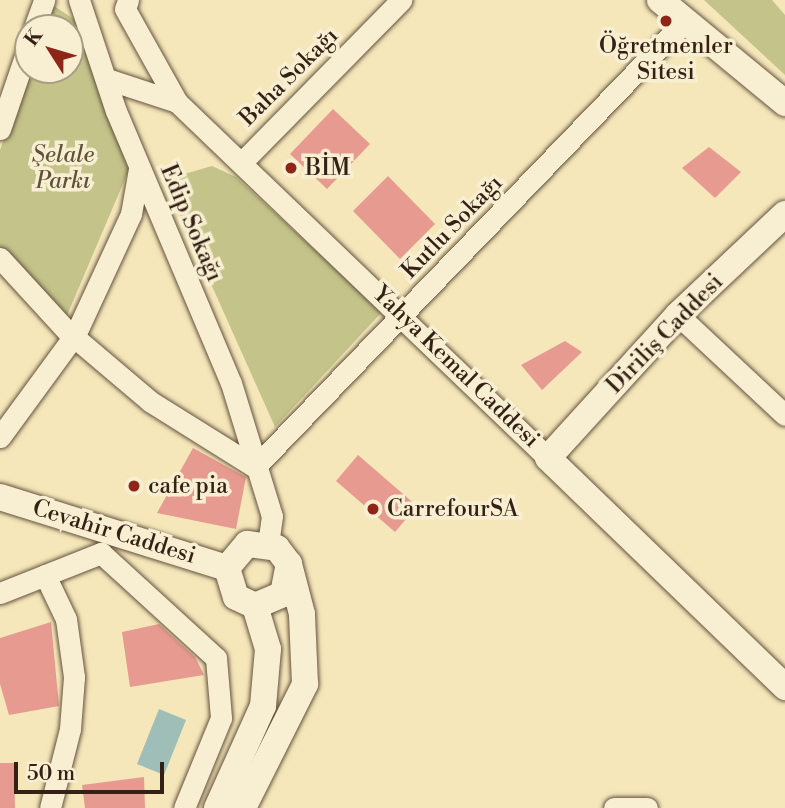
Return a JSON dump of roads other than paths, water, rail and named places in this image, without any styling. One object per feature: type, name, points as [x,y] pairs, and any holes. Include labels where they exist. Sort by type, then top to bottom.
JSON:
[{"type":"street","name":"Edip Sokağı","points":[[79,0],[139,168],[231,383],[272,516],[268,543]]},
{"type":"street","points":[[128,0],[125,9],[177,102]]},
{"type":"street","name":"Baha Sokağı","points":[[243,161],[401,0]]},
{"type":"street","points":[[660,0],[785,103]]},
{"type":"street","name":"Kutlu Sokağı","points":[[255,467],[404,316],[684,21]]},
{"type":"street","name":"Yahya Kemal Caddesi","points":[[107,79],[177,102],[243,161],[785,687]]},
{"type":"street","points":[[0,129],[15,84]]},
{"type":"street","points":[[0,437],[73,337],[131,214],[139,168]]},
{"type":"street","name":"Diriliş Caddesi","points":[[548,458],[678,315],[785,214]]},
{"type":"street","points":[[0,258],[73,337],[151,402],[255,467]]},
{"type":"street","points":[[678,315],[785,415]]},
{"type":"street","name":"Cevahir Caddesi","points":[[0,496],[227,568]]},
{"type":"street","points":[[243,808],[305,684],[302,614],[289,564],[268,543]]},
{"type":"street","name":"Cevahir Caddesi","points":[[227,568],[247,544],[268,543]]},
{"type":"street","points":[[0,593],[101,553],[216,658],[221,718],[184,808]]},
{"type":"street","points":[[255,606],[283,594],[289,564]]},
{"type":"street","name":"Cevahir Caddesi","points":[[217,808],[263,706],[268,649],[255,606],[236,597],[227,568]]},
{"type":"street","points":[[45,575],[66,619],[74,677],[70,729],[50,808]]},
{"type":"street","points":[[614,808],[647,808]]},
{"type":"water","points":[[159,709],[186,720],[164,775],[137,764]]},
{"type":"place","name":"Öğretmenler Sitesi","points":[[666,21]]},
{"type":"place","name":"BİM","points":[[291,168]]},
{"type":"place","name":"cafe pia","points":[[134,486]]},
{"type":"place","name":"CarrefourSA","points":[[373,509]]},
{"type":"park label","name":"Şelale Parkı","points":[[63,168]]}]
